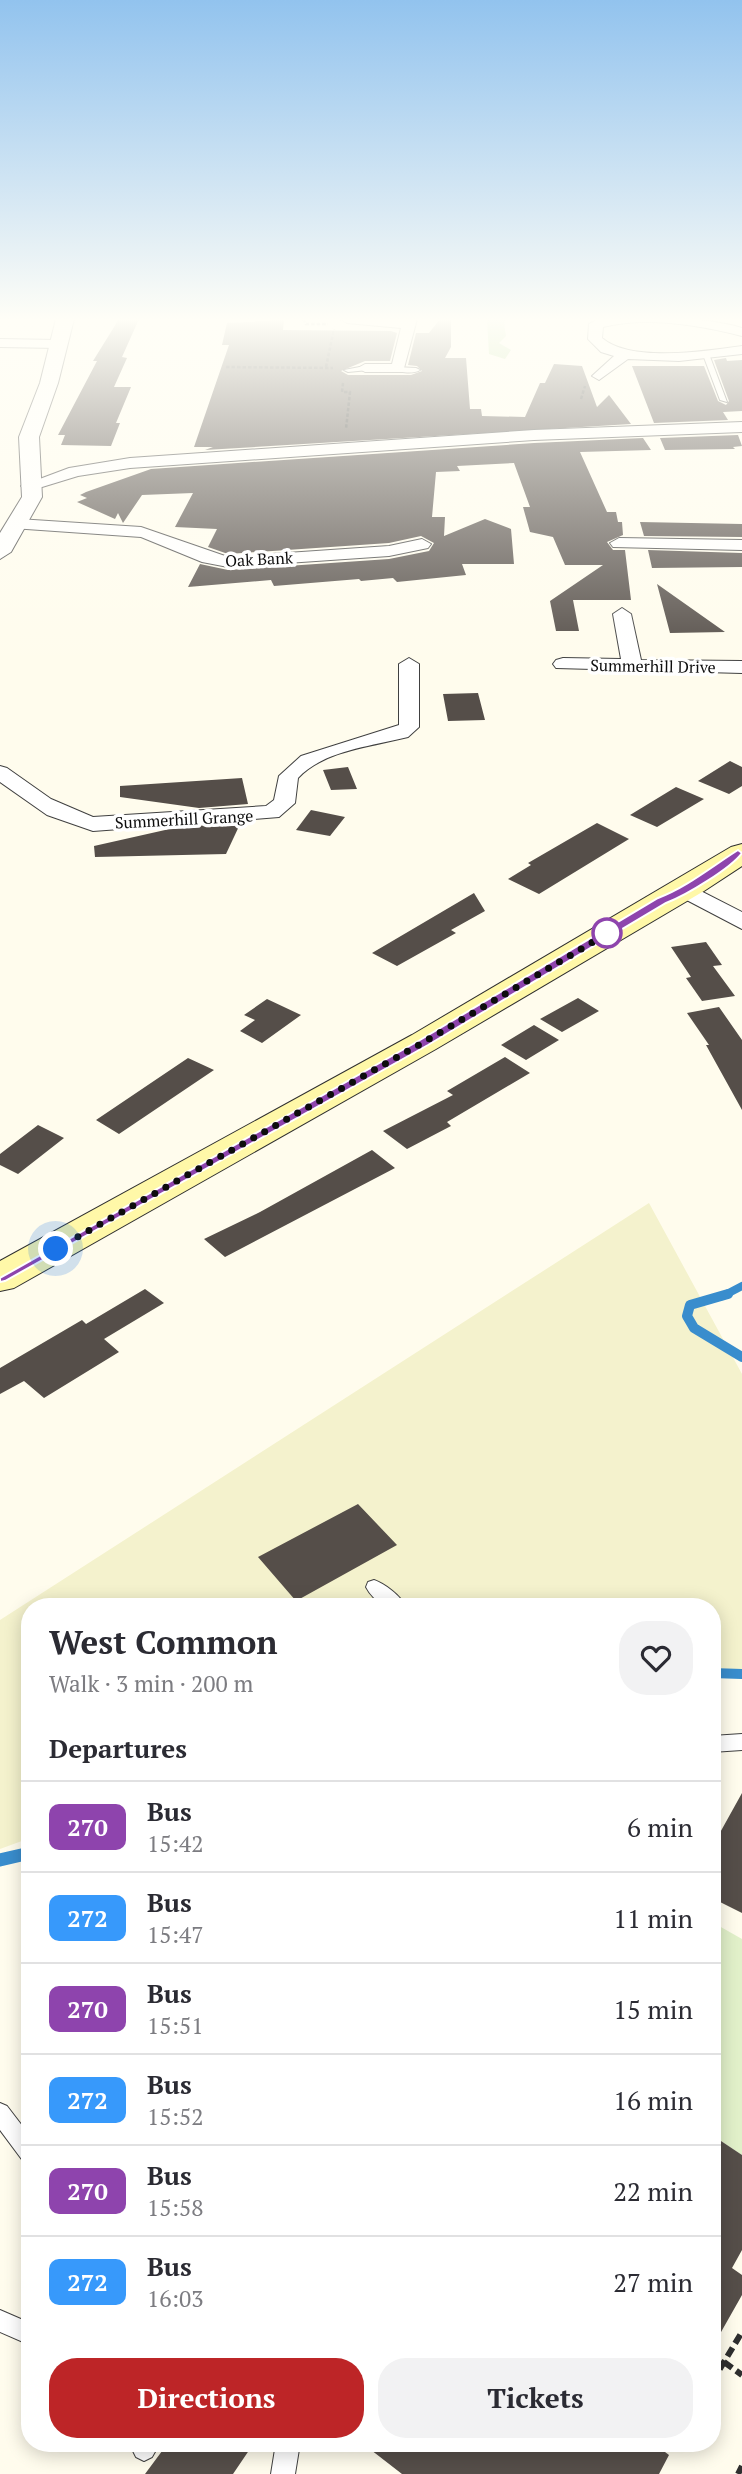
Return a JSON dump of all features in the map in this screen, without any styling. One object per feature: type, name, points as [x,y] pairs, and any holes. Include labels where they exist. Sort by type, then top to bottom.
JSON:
[{"type":"main road","points":[[0,1278],[424,1042],[662,900],[687,891],[702,877],[742,853]]},
{"type":"street","points":[[30,434],[29,437],[44,458],[105,465],[346,448],[601,434]]},
{"type":"street","points":[[19,488],[44,458]]},
{"type":"street","points":[[19,488],[105,465]]},
{"type":"street","points":[[0,552],[32,497],[19,488]]},
{"type":"street","name":"Oak Bank","points":[[18,524],[144,533],[175,543],[202,558],[228,562],[389,551],[422,544]]},
{"type":"street","points":[[620,543],[742,545]]},
{"type":"street","points":[[622,614],[632,665]]},
{"type":"street","name":"Summerhill Grange","points":[[0,772],[49,810],[69,820],[93,824],[271,812],[284,803],[286,782],[298,766],[314,757],[401,733],[409,727],[409,664]]},
{"type":"street","name":"Summerhill Drive","points":[[563,664],[742,667]]},
{"type":"street","points":[[687,891],[742,921]]},
{"type":"lane","points":[[374,1587],[387,1598]]},
{"type":"lane","points":[[721,1743],[742,1742]]},
{"type":"lane","points":[[0,2113],[21,2142]]},
{"type":"lane","points":[[0,2320],[21,2330]]},
{"type":"lane","points":[[284,2474],[287,2452]]},
{"type":"path","points":[[346,448],[347,434]]},
{"type":"path","points":[[721,2367],[742,2332]]},
{"type":"path","points":[[724,2362],[742,2375]]},
{"type":"path","points":[[738,2474],[742,2466]]},
{"type":"shaded area","points":[[649,1203],[742,1374],[742,1670],[721,1669],[721,1598],[34,1598]]},
{"type":"shaded area","points":[[21,1607],[21,1841],[0,1849],[0,1620]]},
{"type":"green space","points":[[721,1927],[742,1939],[742,2155],[721,2141]]},
{"type":"building","points":[[116,434],[111,446],[61,445],[65,435],[58,435]]},
{"type":"building","points":[[198,434],[460,434],[205,450],[213,447],[194,447]]},
{"type":"building","points":[[738,435],[742,446],[733,447],[735,449],[665,450],[660,438]]},
{"type":"building","points":[[643,438],[651,450],[580,452],[607,512],[616,512],[618,522],[622,522],[623,535],[607,542],[613,550],[625,550],[631,600],[573,600],[579,631],[556,631],[550,601],[603,565],[565,565],[553,537],[530,532],[523,507],[530,507],[514,463],[457,466],[460,471],[436,472],[432,517],[445,517],[444,536],[485,519],[511,529],[514,564],[462,564],[466,575],[397,582],[393,578],[359,579],[274,586],[271,580],[188,587],[200,564],[228,570],[389,559],[429,551],[434,543],[421,536],[389,543],[228,554],[208,547],[217,529],[175,527],[193,493],[142,495],[123,523],[118,513],[115,519],[77,502],[87,498],[80,495],[86,492],[151,469]]},
{"type":"building","points":[[640,522],[742,524],[742,537],[644,536]]},
{"type":"building","points":[[648,550],[742,553],[742,567],[652,568]]},
{"type":"building","points":[[657,584],[725,632],[670,633]]},
{"type":"building","points":[[478,693],[485,720],[448,721],[443,694]]},
{"type":"building","points":[[730,761],[742,767],[742,786],[729,794],[698,781]]},
{"type":"building","points":[[348,767],[357,789],[331,790],[323,770]]},
{"type":"building","points":[[242,778],[248,804],[199,808],[120,797],[120,786]]},
{"type":"building","points":[[676,787],[704,799],[657,827],[630,815]]},
{"type":"building","points":[[311,810],[345,817],[330,836],[296,830]]},
{"type":"building","points":[[241,822],[226,854],[95,857],[94,846],[174,828]]},
{"type":"building","points":[[597,823],[629,839],[539,894],[508,879],[531,865],[528,863]]},
{"type":"building","points":[[474,893],[485,911],[451,930],[456,933],[397,966],[372,953]]},
{"type":"building","points":[[706,942],[722,965],[713,966],[735,996],[702,1001],[686,978],[691,977],[671,947]]},
{"type":"building","points":[[578,998],[599,1011],[562,1032],[540,1019]]},
{"type":"building","points":[[267,999],[301,1015],[262,1043],[240,1031],[255,1020],[244,1015]]},
{"type":"building","points":[[719,1007],[742,1040],[742,1110],[706,1045],[709,1045],[687,1013]]},
{"type":"building","points":[[534,1025],[559,1040],[526,1060],[501,1045]]},
{"type":"building","points":[[505,1057],[530,1073],[447,1122],[451,1126],[407,1149],[383,1131],[453,1095],[447,1091]]},
{"type":"building","points":[[188,1058],[214,1070],[119,1134],[96,1120]]},
{"type":"building","points":[[38,1125],[64,1138],[18,1174],[0,1165],[0,1154]]},
{"type":"building","points":[[372,1150],[395,1168],[225,1257],[204,1239],[260,1212]]},
{"type":"building","points":[[145,1289],[164,1303],[104,1339],[119,1352],[44,1398],[24,1381],[0,1394],[0,1368],[82,1320],[86,1324]]},
{"type":"building","points":[[358,1504],[397,1545],[301,1598],[293,1598],[258,1557]]},
{"type":"building","points":[[742,1793],[742,1913],[721,1902],[721,1831]]},
{"type":"building","points":[[721,2141],[742,2155],[742,2250],[732,2268],[742,2275],[742,2295],[721,2332]]},
{"type":"building","points":[[161,2452],[248,2452],[233,2474],[145,2474]]},
{"type":"building","points":[[374,2452],[665,2452],[669,2455],[659,2474],[402,2474]]},
{"type":"waterway","points":[[725,1295],[742,1286]]},
{"type":"waterway","points":[[725,1295],[690,1305],[687,1316],[694,1328],[742,1357]]},
{"type":"waterway","points":[[721,1673],[742,1674]]},
{"type":"waterway","points":[[0,1860],[21,1855]]},
{"type":"bus line","name":"270","points":[[0,1278],[424,1042],[662,900],[687,891],[702,877],[742,853]]},
{"type":"route","points":[[56,1249],[424,1042],[615,929],[607,933]]}]
